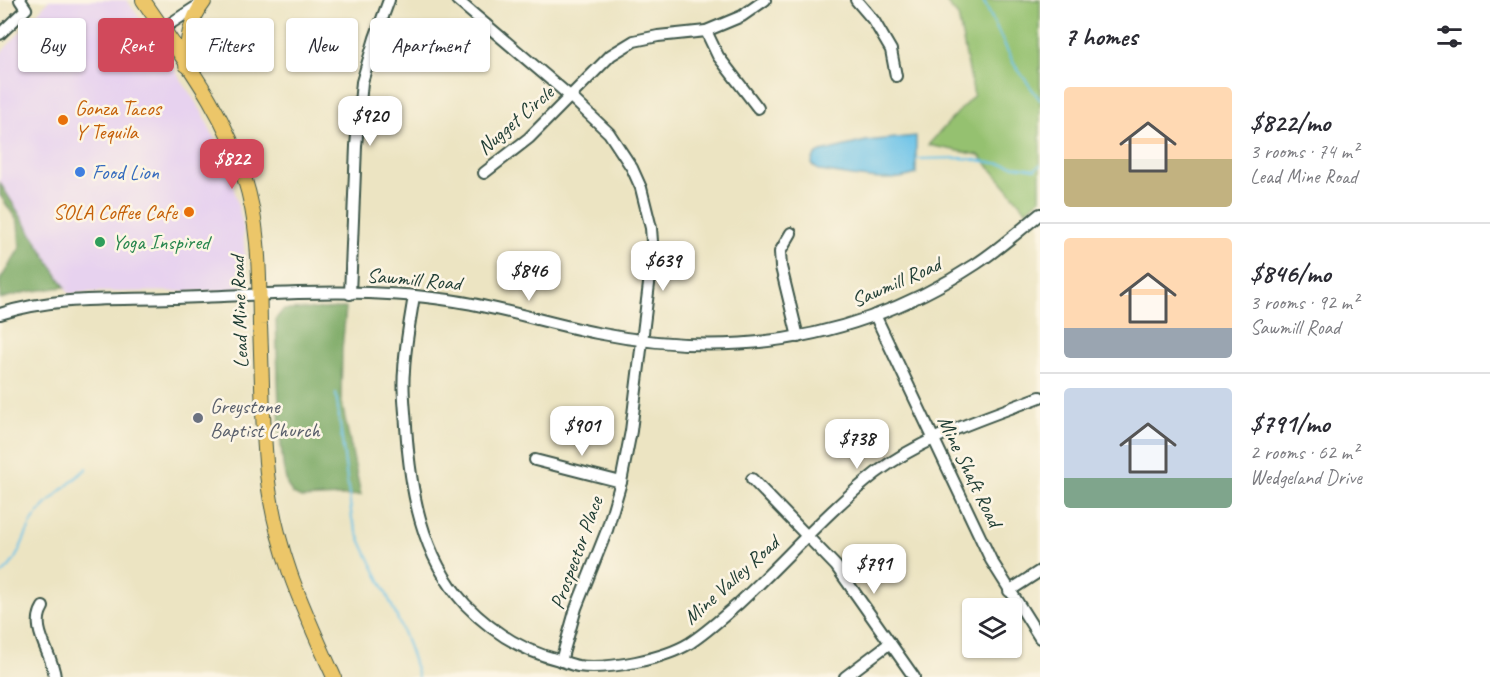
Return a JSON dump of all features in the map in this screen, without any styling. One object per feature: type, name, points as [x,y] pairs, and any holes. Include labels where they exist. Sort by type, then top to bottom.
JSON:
[{"type":"main road","name":"Lead Mine Road","points":[[143,0],[155,18]]},
{"type":"main road","points":[[194,18],[206,1]]},
{"type":"main road","name":"Lead Mine Road","points":[[174,47],[186,65]]},
{"type":"main road","name":"Lead Mine Road","points":[[190,72],[230,135],[253,208],[258,237],[261,295],[266,463],[273,516],[298,598],[334,677]]},
{"type":"street","points":[[0,34],[26,9],[20,0]]},
{"type":"street","points":[[350,294],[356,146],[362,82],[389,0]]},
{"type":"street","name":"Prospector Place","points":[[457,0],[571,97],[609,133],[632,168],[641,188],[651,228],[653,255],[631,431],[621,482],[608,530],[576,608],[561,661]]},
{"type":"street","name":"Nugget Circle","points":[[484,172],[529,138],[611,55],[634,41],[706,31],[742,16],[765,0]]},
{"type":"street","points":[[856,0],[874,21],[891,50],[896,76]]},
{"type":"street","points":[[174,21],[206,1]]},
{"type":"street","points":[[706,31],[718,56],[758,108]]},
{"type":"street","name":"Sawmill Road","points":[[0,314],[81,300],[261,295],[414,296],[479,305],[597,333],[642,340],[691,345],[731,345],[798,337],[875,315],[913,300],[977,264],[1040,214]]},
{"type":"street","points":[[791,233],[780,252],[798,337]]},
{"type":"street","name":"Mine Valley Road","points":[[414,296],[404,370],[407,458],[419,516],[433,558],[455,593],[480,620],[514,643],[542,656],[579,666],[623,665],[658,656],[689,644],[764,580],[852,493],[878,472],[932,438],[1040,397]]},
{"type":"street","name":"Mine Shaft Road","points":[[875,315],[991,560],[1040,638]]},
{"type":"street","points":[[535,460],[621,482]]},
{"type":"street","points":[[752,479],[836,566],[914,677]]},
{"type":"street","points":[[1009,591],[1040,571]]},
{"type":"street","points":[[43,607],[39,613],[38,625],[55,677]]},
{"type":"street","points":[[846,677],[890,643]]},
{"type":"shaded area","points":[[49,0],[127,0],[140,18],[98,18],[98,72],[174,72],[174,68],[202,112],[229,168],[243,226],[246,275],[244,284],[239,288],[232,291],[69,294],[0,183],[0,54],[18,34],[18,72],[86,72],[86,18],[33,18]]},
{"type":"green space","points":[[944,0],[1040,0],[1040,199],[1026,210],[979,155],[928,145],[974,95],[958,16]]},
{"type":"green space","points":[[0,183],[65,287],[27,292],[0,299],[0,280],[20,248],[18,222],[0,195]]},
{"type":"green space","points":[[346,308],[341,399],[361,495],[301,498],[293,494],[287,485],[283,465],[276,319],[283,310]]},
{"type":"water","points":[[916,136],[916,174],[893,179],[868,178],[820,171],[812,165],[814,157],[821,152],[866,141]]},
{"type":"waterway","points":[[983,0],[1014,64],[1040,100]]},
{"type":"waterway","points":[[917,159],[962,158],[1035,169],[1040,165]]},
{"type":"waterway","points":[[336,393],[352,519],[400,625],[418,677]]},
{"type":"waterway","points":[[0,575],[13,563],[36,516],[87,468]]},
{"type":"place","name":"Gonza Tacos Y Tequila","points":[[63,120]]},
{"type":"place","name":"Food Lion","points":[[80,172]]},
{"type":"place","name":"SOLA Coffee Cafe","points":[[189,212]]},
{"type":"place","name":"Yoga Inspired","points":[[100,242]]},
{"type":"place","name":"Greystone Baptist Church","points":[[198,418]]}]
